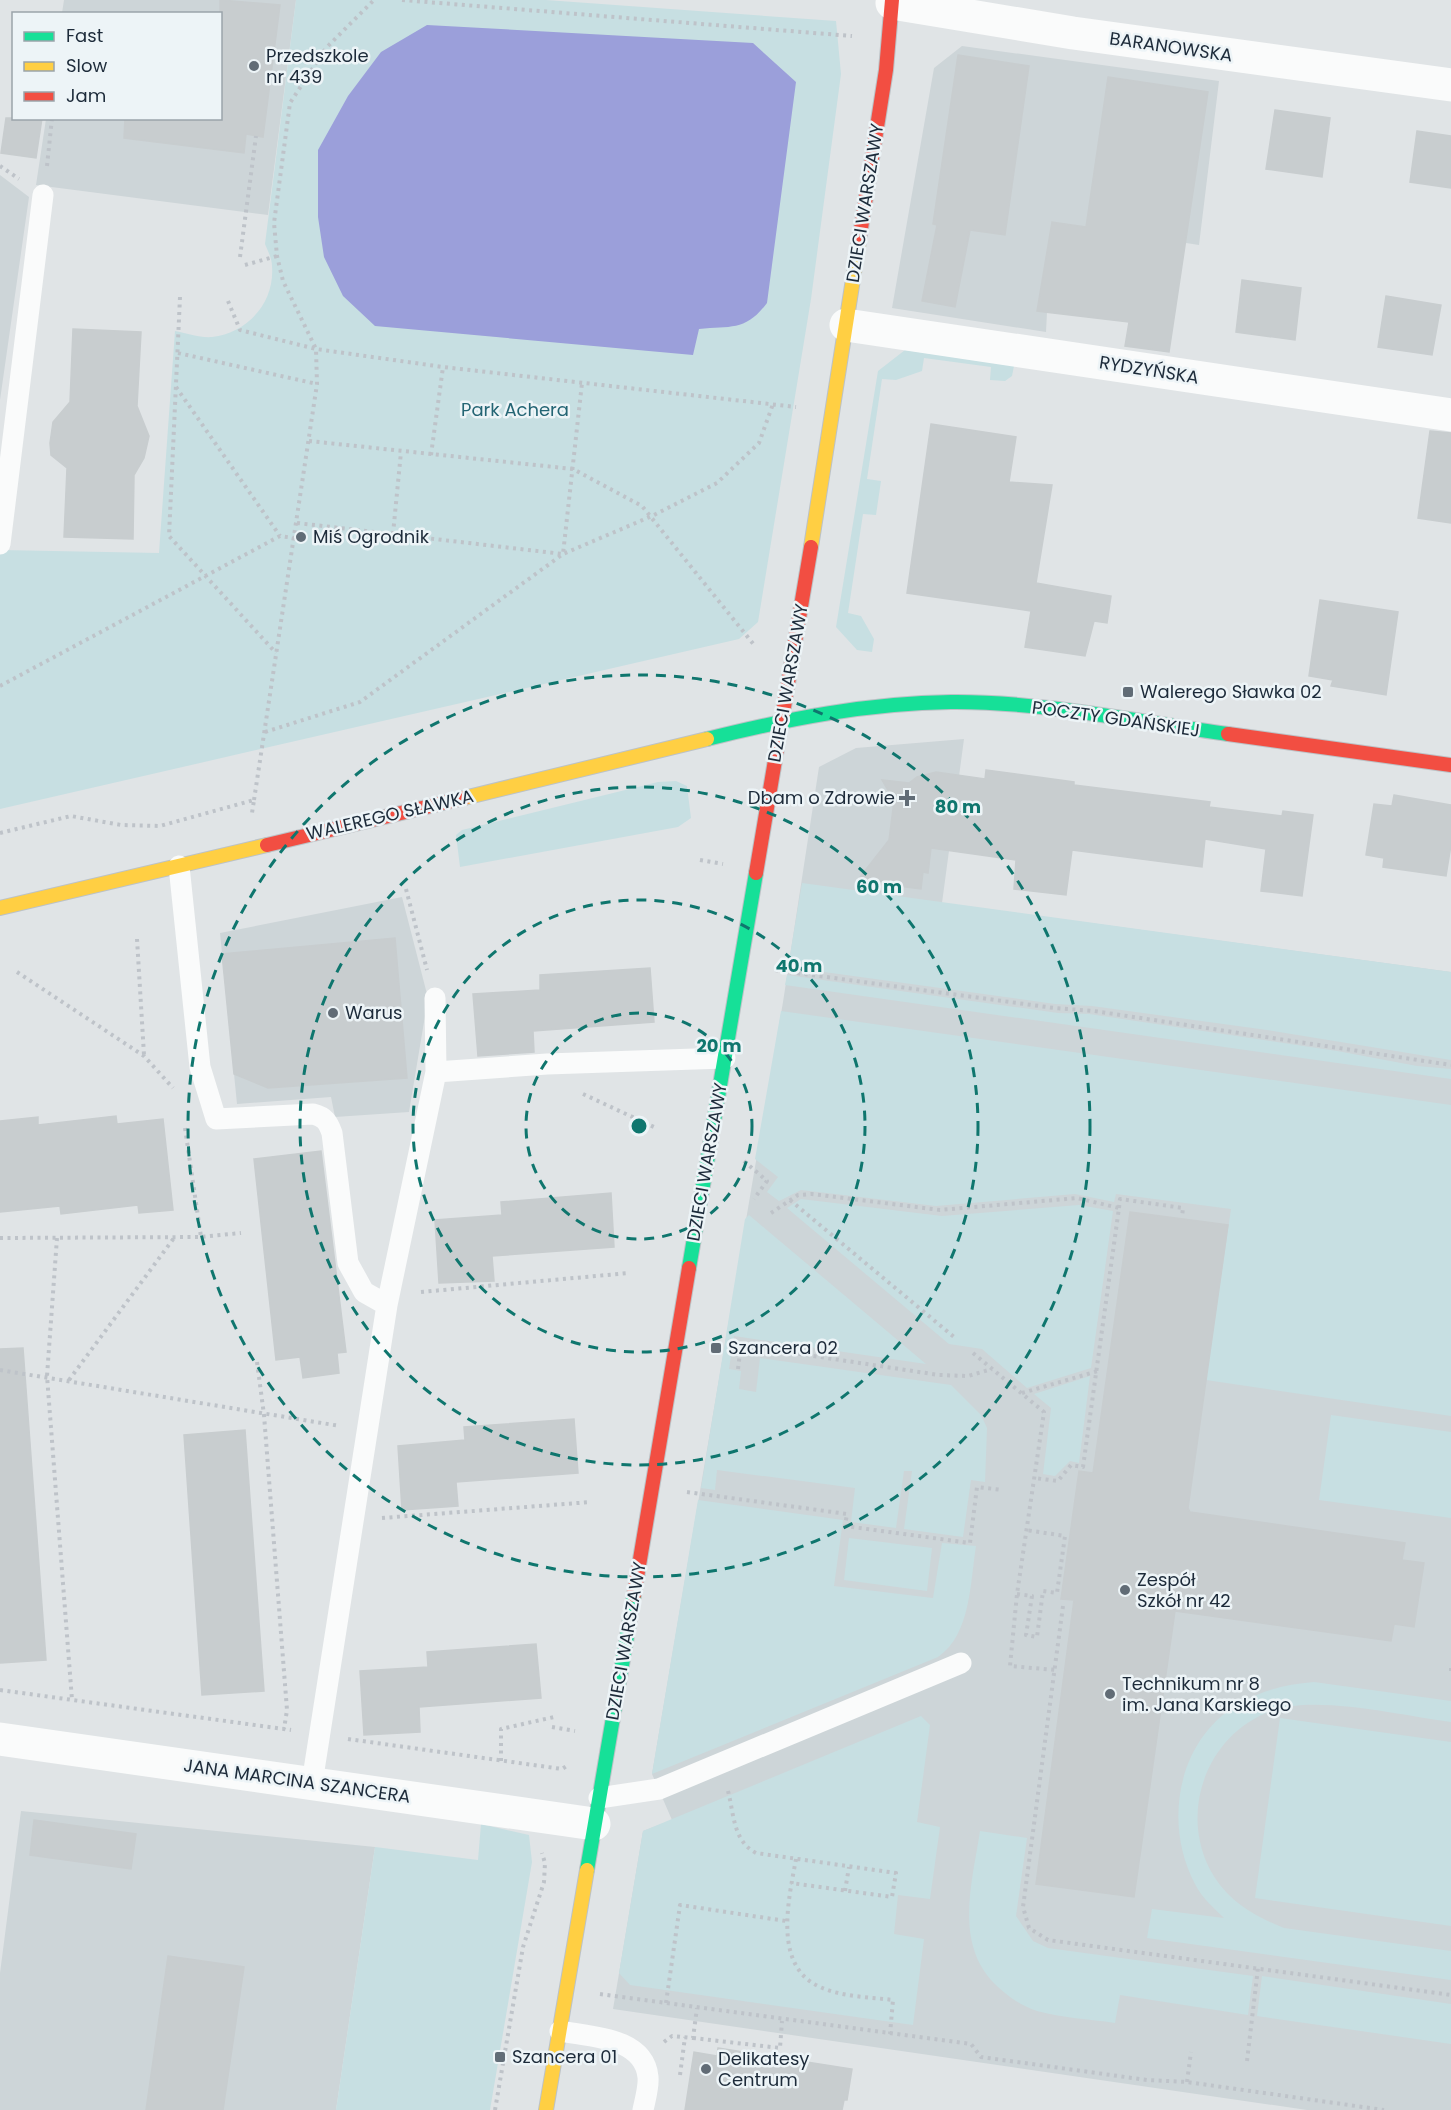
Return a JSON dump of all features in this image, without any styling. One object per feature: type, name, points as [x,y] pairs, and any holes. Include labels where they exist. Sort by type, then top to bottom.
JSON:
[{"type":"street","name":"BARANOWSKA","points":[[892,1],[1073,33],[1451,85]]},
{"type":"street","name":"DZIECI WARSZAWY","points":[[546,2110],[781,724],[886,70],[892,1]]},
{"type":"street","name":"RYDZYŃSKA","points":[[846,325],[1451,415]]},
{"type":"street","name":"POCZTY GDAŃSKIEJ","points":[[781,724],[853,708],[932,701],[980,702],[1451,765]]},
{"type":"street","name":"WALEREGO SŁAWKA","points":[[0,908],[709,739],[781,724]]},
{"type":"street","name":"JANA MARCINA SZANCERA","points":[[0,1739],[312,1783],[597,1811]]},
{"type":"lane","points":[[0,544],[43,195]]},
{"type":"lane","points":[[179,867],[200,1067],[216,1119],[314,1114],[329,1122],[333,1133],[348,1263],[364,1292],[387,1305]]},
{"type":"lane","points":[[312,1783],[387,1305],[436,1072],[435,998]]},
{"type":"lane","points":[[436,1072],[547,1064],[725,1058]]},
{"type":"lane","points":[[597,1811],[659,1789],[961,1662]]},
{"type":"lane","points":[[560,2031],[626,2045],[642,2058],[648,2078],[643,2110]]},
{"type":"path","points":[[247,849],[317,384],[316,349],[283,281],[277,256],[274,223],[290,103],[326,48],[374,0]]},
{"type":"path","points":[[402,0],[853,36]]},
{"type":"path","points":[[43,195],[52,120]]},
{"type":"path","points":[[240,257],[256,136]]},
{"type":"path","points":[[245,265],[277,256]]},
{"type":"path","points":[[180,297],[169,536],[276,654]]},
{"type":"path","points":[[228,301],[240,330],[316,349],[443,367],[800,407]]},
{"type":"path","points":[[177,353],[317,384]]},
{"type":"path","points":[[431,455],[443,367]]},
{"type":"path","points":[[563,554],[582,383]]},
{"type":"path","points":[[176,386],[280,536]]},
{"type":"path","points":[[265,732],[360,702],[563,554],[651,516],[717,483],[759,443],[773,404]]},
{"type":"path","points":[[309,441],[401,453],[573,469],[642,506],[754,646]]},
{"type":"path","points":[[393,534],[401,453]]},
{"type":"path","points":[[297,523],[563,554]]},
{"type":"path","points":[[0,686],[280,536],[294,538]]},
{"type":"path","points":[[0,833],[71,816],[121,825],[160,826],[254,800]]},
{"type":"path","points":[[700,860],[728,865]]},
{"type":"path","points":[[406,889],[435,998]]},
{"type":"path","points":[[137,939],[144,1056]]},
{"type":"path","points":[[772,969],[1054,1008],[1094,1011],[1451,1065]]},
{"type":"path","points":[[16,972],[144,1056],[180,1095]]},
{"type":"path","points":[[547,1064],[552,1080],[656,1128]]},
{"type":"path","points":[[184,1120],[201,1237]]},
{"type":"path","points":[[741,1159],[767,1180],[754,1199]]},
{"type":"path","points":[[771,1213],[790,1200],[812,1194],[940,1210],[1077,1198],[1119,1208]]},
{"type":"path","points":[[1034,1478],[1058,1481],[1071,1465],[1083,1467],[1120,1199],[1183,1208],[1182,1217]]},
{"type":"path","points":[[790,1200],[954,1337]]},
{"type":"path","points":[[0,1238],[201,1237],[241,1233]]},
{"type":"path","points":[[69,1380],[174,1237]]},
{"type":"path","points":[[57,1238],[47,1376],[72,1700]]},
{"type":"path","points":[[417,1293],[630,1274]]},
{"type":"path","points":[[738,1369],[741,1346],[939,1375],[968,1376],[992,1369]]},
{"type":"path","points":[[973,1353],[1044,1412],[1017,1594],[1010,1666],[1056,1670]]},
{"type":"path","points":[[256,1362],[264,1415],[287,1710],[284,1729]]},
{"type":"path","points":[[0,1370],[47,1376],[264,1415],[367,1430]]},
{"type":"path","points":[[1021,1393],[1098,1371]]},
{"type":"path","points":[[683,1492],[847,1514],[845,1526],[970,1543],[977,1487],[1003,1490]]},
{"type":"path","points":[[378,1519],[591,1502]]},
{"type":"path","points":[[1017,1594],[1032,1596],[1026,1635],[1037,1637],[1043,1591],[1057,1593],[1065,1536],[1026,1530]]},
{"type":"path","points":[[1063,1606],[1023,1907],[1029,1928],[1048,1940],[1451,1995]]},
{"type":"path","points":[[1451,1668],[1451,1675]]},
{"type":"path","points":[[501,1761],[501,1729],[554,1717]]},
{"type":"path","points":[[730,1796],[743,1844],[763,1855],[896,1873],[892,1898],[791,1883]]},
{"type":"path","points":[[495,2110],[523,1947],[544,1882],[545,1863],[541,1848]]},
{"type":"path","points":[[796,1859],[786,1921],[792,1956],[808,1979],[831,1991],[893,2000],[890,2034]]},
{"type":"path","points":[[845,1891],[849,1867]]},
{"type":"path","points":[[666,2003],[680,1905],[786,1921]]},
{"type":"path","points":[[1247,2061],[1258,1968]]},
{"type":"path","points":[[600,1994],[971,2044],[981,2057],[1147,2080],[1187,2082],[1384,2110]]},
{"type":"path","points":[[693,2038],[697,2008]]},
{"type":"path","points":[[642,2058],[672,2036],[780,2048],[782,2020]]},
{"type":"path","points":[[1187,2082],[1191,2052]]},
{"type":"shaded area","name":"Przedszkole nr 439","points":[[64,0],[296,0],[268,215],[36,185],[46,120],[222,120],[222,12],[62,12]]},
{"type":"shaded area","points":[[962,46],[1219,81],[1199,245],[1052,222],[1037,310],[1047,312],[1046,332],[892,308],[934,68]]},
{"type":"shaded area","points":[[0,175],[29,197],[0,400]]},
{"type":"shaded area","points":[[964,739],[942,903],[1451,972],[1451,2110],[1307,2110],[613,2009],[643,1831],[672,1820],[652,1774],[783,1002],[819,767],[856,748]]},
{"type":"shaded area","points":[[402,897],[428,998],[409,1112],[335,1117],[331,1097],[237,1104],[220,933]]},
{"type":"shaded area","points":[[21,1811],[375,1847],[336,2110],[0,2110],[0,1973]]},
{"type":"green space","name":"Park Achera","points":[[296,0],[546,0],[836,21],[841,74],[811,299],[758,622],[739,639],[0,809],[0,550],[159,553],[175,331],[212,337],[237,329],[247,323],[264,304],[272,280],[272,263],[265,244]]},
{"type":"green space","points":[[905,350],[1014,366],[1012,376],[1005,381],[990,380],[991,367],[924,358],[922,371],[896,380],[882,379],[867,479],[881,481],[876,515],[863,514],[848,613],[861,616],[874,639],[872,652],[857,650],[836,627],[878,371]]},
{"type":"green space","points":[[676,781],[687,786],[691,818],[678,827],[460,867],[456,835],[462,830],[658,782]]},
{"type":"green space","points":[[802,883],[1451,972],[1451,1060],[1267,1030],[1092,1006],[1055,1004],[788,967]]},
{"type":"green space","points":[[787,975],[1058,1013],[1089,1014],[1337,1051],[1417,1066],[1451,1069],[1451,1079],[785,985]]},
{"type":"green space","points":[[781,1011],[1451,1105],[1451,1416],[1206,1380],[1231,1209],[1116,1194],[1114,1202],[1075,1194],[936,1206],[801,1190],[779,1201],[767,1192],[778,1177],[755,1159]]},
{"type":"green space","points":[[801,1199],[942,1216],[1079,1205],[1113,1211],[1091,1368],[1027,1388],[982,1349],[949,1344],[787,1208]]},
{"type":"green space","points":[[749,1215],[926,1364],[734,1336],[729,1369],[741,1371],[739,1389],[756,1392],[760,1358],[951,1385],[981,1415],[987,1428],[985,1482],[971,1480],[963,1537],[904,1529],[912,1471],[904,1471],[896,1528],[851,1522],[855,1488],[717,1470],[715,1490],[701,1488],[745,1219]]},
{"type":"green space","points":[[1090,1376],[1079,1463],[1070,1461],[1055,1476],[1043,1474],[1051,1408],[1034,1394]]},
{"type":"green space","points":[[1331,1415],[1451,1432],[1451,1518],[1319,1500]]},
{"type":"green space","points":[[698,1500],[843,1520],[834,1586],[933,1598],[942,1543],[976,1546],[967,1607],[957,1635],[938,1657],[652,1774]]},
{"type":"green space","points":[[849,1538],[932,1548],[927,1591],[844,1580]]},
{"type":"green space","points":[[1314,1682],[1451,1701],[1451,1722],[1361,1708],[1314,1705],[1274,1710],[1250,1721],[1230,1737],[1215,1757],[1204,1780],[1198,1804],[1198,1829],[1204,1854],[1215,1878],[1229,1895],[1246,1909],[1284,1928],[1451,1951],[1451,1980],[1147,1938],[1152,1909],[1224,1918],[1204,1898],[1195,1884],[1185,1860],[1179,1834],[1182,1782],[1191,1757],[1204,1735],[1222,1716],[1252,1697],[1278,1688]]},
{"type":"green space","points":[[921,1716],[930,1725],[917,1822],[940,1827],[930,1899],[898,1895],[894,1934],[924,1939],[913,2025],[630,1985],[619,1973],[643,1831]]},
{"type":"green space","points":[[1280,1718],[1451,1742],[1451,1926],[1255,1898]]},
{"type":"green space","points":[[481,1824],[529,1835],[532,1862],[490,2110],[336,2110],[375,1847],[478,1860]]},
{"type":"green space","points":[[980,1831],[1027,1838],[1016,1916],[1033,1941],[1048,1948],[1253,1976],[1248,2015],[1120,1995],[1115,2023],[1037,2011],[1012,1998],[984,1971],[975,1953],[970,1934],[970,1893]]},
{"type":"green space","points":[[1262,1976],[1451,2004],[1451,2044],[1257,2016]]},
{"type":"water","points":[[427,25],[753,43],[796,82],[767,303],[745,323],[729,327],[699,329],[693,355],[375,326],[343,296],[324,257],[318,217],[318,150],[348,96],[381,52]]},
{"type":"building","points":[[220,0],[280,5],[263,137],[246,134],[244,153],[124,138],[125,120],[222,120],[222,12],[220,12]]},
{"type":"building","points":[[958,55],[1029,66],[1005,235],[970,230],[955,307],[922,301],[937,225],[933,224]]},
{"type":"building","points":[[1108,77],[1208,92],[1169,352],[1125,346],[1129,322],[1037,311],[1052,222],[1086,227]]},
{"type":"building","points":[[1275,110],[1330,118],[1322,177],[1266,169]]},
{"type":"building","points":[[6,118],[42,120],[36,158],[1,153]]},
{"type":"building","points":[[1417,131],[1451,136],[1451,188],[1410,182]]},
{"type":"building","points":[[1242,280],[1301,288],[1295,340],[1236,332]]},
{"type":"building","points":[[1386,296],[1441,305],[1432,355],[1378,347]]},
{"type":"building","points":[[73,329],[141,332],[137,406],[149,436],[144,458],[134,475],[133,539],[64,537],[67,468],[51,455],[50,443],[53,422],[70,402]]},
{"type":"building","points":[[931,424],[1016,437],[1009,482],[1052,485],[1036,583],[1111,596],[1107,623],[1094,621],[1085,656],[1025,647],[1031,611],[907,593]]},
{"type":"building","points":[[1430,431],[1451,433],[1451,523],[1418,518]]},
{"type":"building","points":[[1320,600],[1398,612],[1386,695],[1331,686],[1333,680],[1309,676]]},
{"type":"building","points":[[986,770],[1074,782],[1074,785],[1210,802],[1209,807],[1282,816],[1283,811],[1313,815],[1302,896],[1261,891],[1266,849],[1205,839],[1202,867],[1072,850],[1066,895],[1014,889],[1016,860],[931,848],[928,873],[923,872],[921,889],[857,881],[889,840],[894,801],[882,780],[909,783],[917,777],[936,772],[985,779]]},
{"type":"building","points":[[1394,795],[1451,805],[1451,845],[1446,876],[1383,867],[1384,858],[1366,855],[1374,804],[1392,806]]},
{"type":"building","name":"Warus","points":[[395,938],[407,1078],[268,1088],[234,1074],[222,954]]},
{"type":"building","points":[[650,968],[654,1022],[533,1031],[534,1052],[478,1056],[473,994],[540,990],[540,975]]},
{"type":"building","points":[[116,1116],[117,1124],[163,1119],[173,1210],[139,1213],[138,1205],[61,1214],[60,1206],[0,1212],[0,1121],[38,1117],[38,1125]]},
{"type":"building","points":[[321,1151],[346,1352],[337,1353],[339,1373],[303,1378],[300,1357],[276,1360],[254,1159]]},
{"type":"building","points":[[611,1193],[614,1247],[492,1256],[494,1281],[439,1283],[435,1220],[502,1215],[501,1202]]},
{"type":"building","points":[[1130,1212],[1228,1225],[1188,1508],[1190,1512],[1405,1543],[1402,1560],[1424,1563],[1414,1627],[1394,1624],[1391,1641],[1175,1611],[1134,1897],[1036,1884],[1074,1600],[1061,1599],[1079,1471],[1093,1473]]},
{"type":"building","points":[[23,1348],[46,1660],[0,1663],[0,1349]]},
{"type":"building","points":[[574,1419],[578,1473],[456,1482],[458,1506],[402,1510],[398,1446],[465,1440],[464,1427]]},
{"type":"building","points":[[245,1430],[264,1691],[202,1695],[184,1435]]},
{"type":"building","points":[[536,1644],[541,1698],[419,1707],[420,1732],[364,1735],[360,1671],[428,1667],[427,1652]]},
{"type":"building","points":[[34,1820],[136,1834],[131,1869],[30,1855]]},
{"type":"building","points":[[168,1956],[244,1967],[223,2110],[146,2110]]},
{"type":"building","points":[[718,2048],[852,2069],[847,2100],[844,2100],[842,2110],[685,2110],[694,2052],[717,2056]]},
{"type":"traffic: fast","points":[[707,739],[828,713],[889,705],[951,702],[1019,705],[1089,713],[1228,734]]},
{"type":"traffic: fast","points":[[689,1268],[756,873]]},
{"type":"traffic: fast","points":[[587,1870],[634,1595]]},
{"type":"traffic: slow","points":[[811,547],[859,241]]},
{"type":"traffic: slow","points":[[464,798],[707,739]]},
{"type":"traffic: slow","points":[[0,908],[267,845]]},
{"type":"traffic: slow","points":[[546,2110],[587,1870]]},
{"type":"traffic: jam","points":[[859,241],[886,70],[892,0]]},
{"type":"traffic: jam","points":[[756,873],[811,547]]},
{"type":"traffic: jam","points":[[1228,734],[1451,765]]},
{"type":"traffic: jam","points":[[267,845],[464,798]]},
{"type":"traffic: jam","points":[[634,1595],[689,1268]]},
{"type":"place","name":"Przedszkole nr 439","points":[[254,66]]},
{"type":"place","name":"Miś Ogrodnik","points":[[301,537]]},
{"type":"place","name":"Walerego Sławka 02","points":[[1128,692]]},
{"type":"place","name":"Dbam o Zdrowie","points":[[907,798]]},
{"type":"place","name":"Warus","points":[[333,1013]]},
{"type":"place","name":"Szancera 02","points":[[716,1348]]},
{"type":"place","name":"Zespół Szkół nr 42","points":[[1125,1590]]},
{"type":"place","name":"Technikum nr 8 im. Jana Karskiego","points":[[1110,1694]]},
{"type":"place","name":"Szancera 01","points":[[500,2057]]},
{"type":"place","name":"Delikatesy Centrum","points":[[706,2069]]}]
